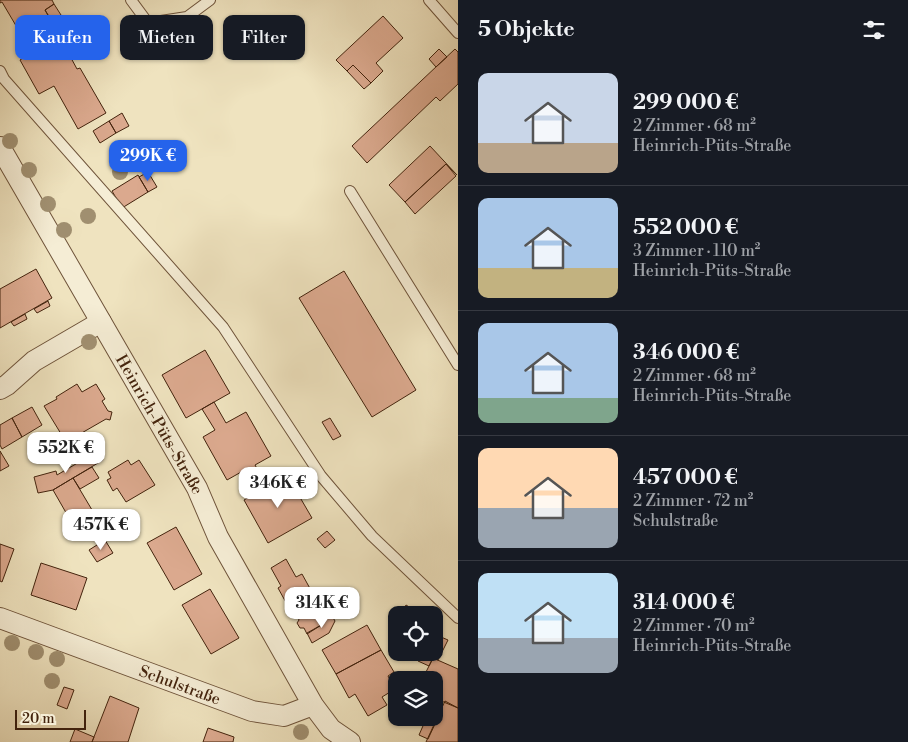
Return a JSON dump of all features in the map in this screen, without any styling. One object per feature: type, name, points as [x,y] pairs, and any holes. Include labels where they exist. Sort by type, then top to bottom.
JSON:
[{"type":"street","name":"Heinrich-Püts-Straße","points":[[0,147],[197,488],[218,538],[313,706]]},
{"type":"street","points":[[0,389],[34,361],[101,322]]},
{"type":"street","name":"Schulstraße","points":[[0,618],[252,711],[284,716],[313,706]]},
{"type":"street","points":[[313,706],[331,729],[350,742]]},
{"type":"lane","points":[[131,0],[148,23],[187,18],[210,0]]},
{"type":"lane","points":[[429,0],[458,33]]},
{"type":"lane","points":[[0,71],[4,79],[223,327],[321,476],[372,536],[458,618]]},
{"type":"lane","points":[[350,191],[458,364]]},
{"type":"building","points":[[0,0],[52,0],[54,4],[45,10],[48,15],[15,15],[15,24],[2,2],[0,3]]},
{"type":"building","points":[[54,4],[61,15],[48,15],[45,10]]},
{"type":"building","points":[[383,16],[403,38],[376,63],[383,71],[371,83],[353,65],[347,71],[336,60]]},
{"type":"building","points":[[439,49],[447,57],[436,67],[429,59]]},
{"type":"building","points":[[455,49],[458,52],[458,84],[440,101],[436,97],[367,163],[352,146]]},
{"type":"building","points":[[20,60],[72,60],[77,69],[80,68],[106,113],[78,129],[54,86],[39,94]]},
{"type":"building","points":[[353,65],[371,83],[364,89],[347,71]]},
{"type":"building","points":[[122,113],[129,126],[116,133],[109,121]]},
{"type":"building","points":[[109,121],[116,133],[100,143],[93,131]]},
{"type":"building","points":[[430,146],[457,175],[446,164],[405,202],[389,185]]},
{"type":"building","points":[[446,164],[456,176],[415,214],[405,202]]},
{"type":"building","points":[[148,172],[157,187],[148,192],[139,177]]},
{"type":"building","points":[[138,175],[148,192],[122,208],[112,191]]},
{"type":"building","points":[[36,269],[52,298],[0,328],[0,289]]},
{"type":"building","points":[[344,271],[416,390],[372,417],[299,298]]},
{"type":"building","points":[[48,301],[50,306],[37,313],[34,309]]},
{"type":"building","points":[[25,314],[27,319],[14,326],[11,322]]},
{"type":"building","points":[[205,350],[230,393],[186,418],[162,375]]},
{"type":"building","points":[[77,384],[82,392],[96,384],[105,399],[102,401],[108,411],[112,412],[110,420],[106,419],[66,442],[44,406]]},
{"type":"building","points":[[214,402],[226,423],[246,412],[271,456],[255,465],[267,486],[255,493],[243,471],[227,480],[203,437],[215,430],[202,409]]},
{"type":"building","points":[[32,407],[42,425],[22,437],[12,418]]},
{"type":"building","points":[[12,418],[22,437],[2,449],[0,445],[0,425]]},
{"type":"building","points":[[330,418],[341,436],[333,440],[322,422]]},
{"type":"building","points":[[0,451],[9,466],[0,471]]},
{"type":"building","points":[[98,451],[103,460],[53,490],[38,493],[34,477],[56,471],[57,475]]},
{"type":"building","points":[[128,460],[131,465],[139,460],[155,485],[126,502],[117,488],[113,491],[107,480],[111,478],[108,472]]},
{"type":"building","points":[[92,467],[99,478],[80,489],[73,478]]},
{"type":"building","points":[[287,475],[312,518],[268,543],[244,500]]},
{"type":"building","points":[[73,478],[101,525],[80,537],[53,490]]},
{"type":"building","points":[[176,527],[202,574],[174,590],[147,543]]},
{"type":"building","points":[[327,531],[335,540],[325,548],[317,539]]},
{"type":"building","points":[[105,540],[113,553],[97,562],[89,550]]},
{"type":"building","points":[[0,544],[14,549],[2,582],[0,581]]},
{"type":"building","points":[[286,559],[296,577],[302,574],[318,603],[294,617],[278,588],[281,586],[271,568]]},
{"type":"building","points":[[41,563],[87,578],[76,610],[31,595]]},
{"type":"building","points":[[210,589],[239,638],[211,654],[182,605]]},
{"type":"building","points":[[313,606],[323,624],[307,634],[304,628],[300,628],[297,623],[299,620],[297,615]]},
{"type":"building","points":[[329,611],[335,621],[329,633],[312,643],[307,633],[323,624]]},
{"type":"building","points":[[367,625],[381,650],[336,674],[322,650]]},
{"type":"building","points":[[443,638],[448,640],[443,650]]},
{"type":"building","points":[[381,650],[393,671],[388,671],[388,693],[382,697],[387,705],[368,716],[355,694],[349,698],[336,674]]},
{"type":"building","points":[[418,661],[432,661],[429,666]]},
{"type":"building","points":[[432,661],[440,661],[458,669],[458,708],[443,702],[443,671],[426,671]]},
{"type":"building","points":[[64,687],[74,690],[67,709],[57,705]]},
{"type":"building","points":[[110,696],[139,708],[128,742],[92,742]]},
{"type":"building","points":[[445,701],[458,708],[458,742],[426,742],[433,726],[443,726],[443,705]]},
{"type":"building","points":[[423,726],[434,726],[428,739],[419,735]]},
{"type":"building","points":[[208,728],[234,737],[233,742],[203,742]]},
{"type":"building","points":[[75,729],[94,737],[92,742],[70,742]]}]
